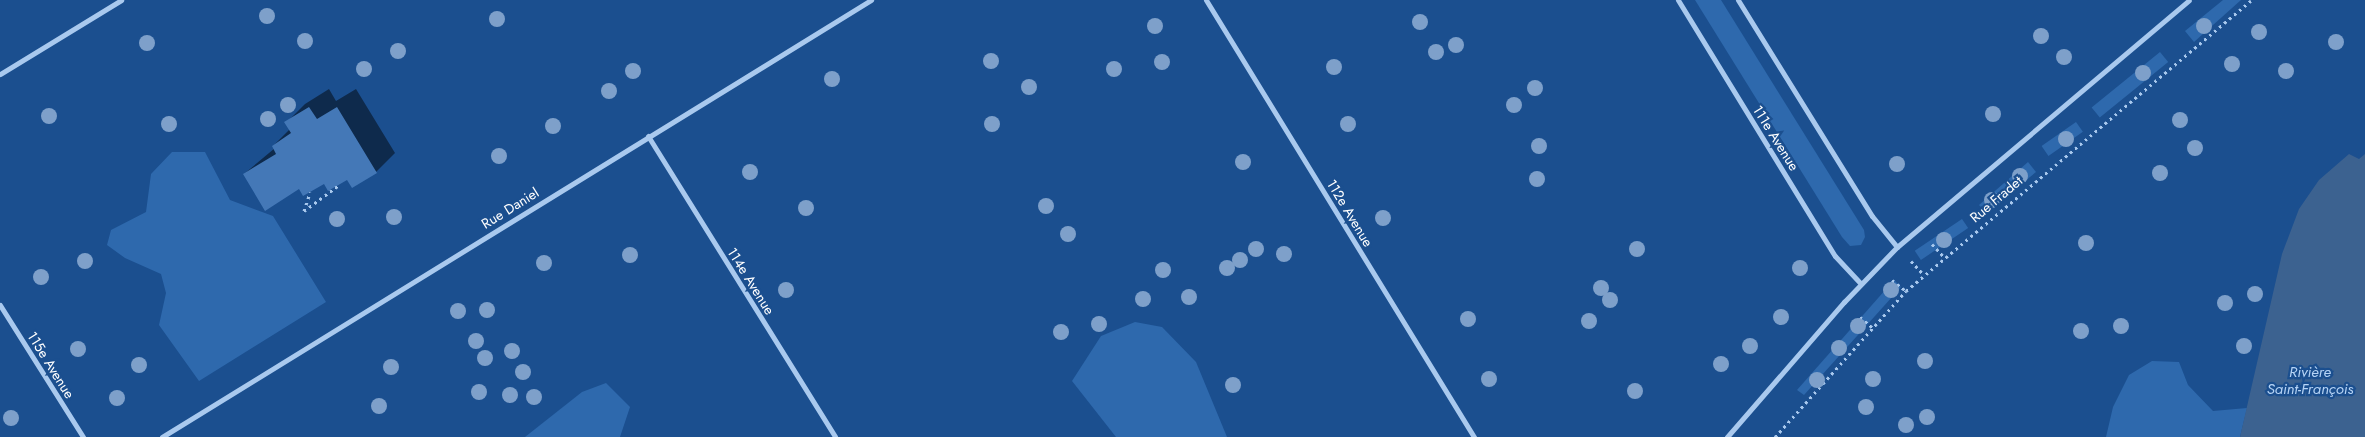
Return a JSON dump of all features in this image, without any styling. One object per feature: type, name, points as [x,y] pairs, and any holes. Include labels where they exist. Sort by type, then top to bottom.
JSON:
[{"type":"street","points":[[0,74],[121,0]]},
{"type":"street","name":"Rue Daniel","points":[[162,437],[871,0]]},
{"type":"street","name":"112e Avenue","points":[[1206,0],[1474,437]]},
{"type":"street","name":"111e Avenue","points":[[1678,0],[1835,256],[1861,284]]},
{"type":"street","points":[[1738,0],[1872,216],[1897,247]]},
{"type":"street","name":"Rue Fradet","points":[[1727,437],[1861,284],[1897,247],[2189,0]]},
{"type":"street","name":"114e Avenue","points":[[648,136],[835,437]]},
{"type":"street","name":"115e Avenue","points":[[0,305],[83,437]]},
{"type":"path","name":"Rue Fradet","points":[[1775,437],[1872,327],[1944,257],[2251,0]]},
{"type":"path","points":[[310,192],[304,211],[339,185]]},
{"type":"path","points":[[1932,244],[1944,257]]},
{"type":"path","points":[[1860,317],[1872,327]]},
{"type":"shaded area","points":[[1695,0],[1721,0],[1864,230],[1865,237],[1861,245],[1850,246],[1842,237]]},
{"type":"shaded area","points":[[2223,0],[2241,0],[2194,42],[2185,31]]},
{"type":"shaded area","points":[[2160,52],[2168,62],[2100,117],[2092,107]]},
{"type":"shaded area","points":[[2076,122],[2083,132],[2048,156],[2042,146]]},
{"type":"shaded area","points":[[172,152],[205,152],[230,200],[273,216],[326,302],[199,381],[159,325],[166,293],[161,274],[125,258],[107,245],[111,230],[146,212],[151,174]]},
{"type":"shaded area","points":[[2028,162],[2036,172],[1986,213],[1979,205]]},
{"type":"shaded area","points":[[1962,219],[1968,228],[1921,260],[1915,251]]},
{"type":"shaded area","points":[[1894,280],[1901,287],[1804,395],[1797,390]]},
{"type":"shaded area","points":[[1135,322],[1162,327],[1196,362],[1227,437],[1116,437],[1072,381],[1101,336]]},
{"type":"shaded area","points":[[2152,361],[2179,362],[2188,385],[2213,411],[2247,408],[2240,437],[2106,437],[2113,407],[2129,375]]},
{"type":"shaded area","points":[[606,383],[630,407],[620,437],[525,437],[582,392]]},
{"type":"water","name":"Rivière Saint-François","points":[[2349,154],[2359,159],[2365,154],[2365,437],[2240,437],[2282,254],[2299,209],[2319,180]]},
{"type":"building","points":[[309,107],[317,119],[337,107],[377,173],[352,188],[347,180],[328,191],[324,184],[303,196],[299,189],[265,211],[243,174],[276,154],[272,146],[291,133],[284,122]]}]
